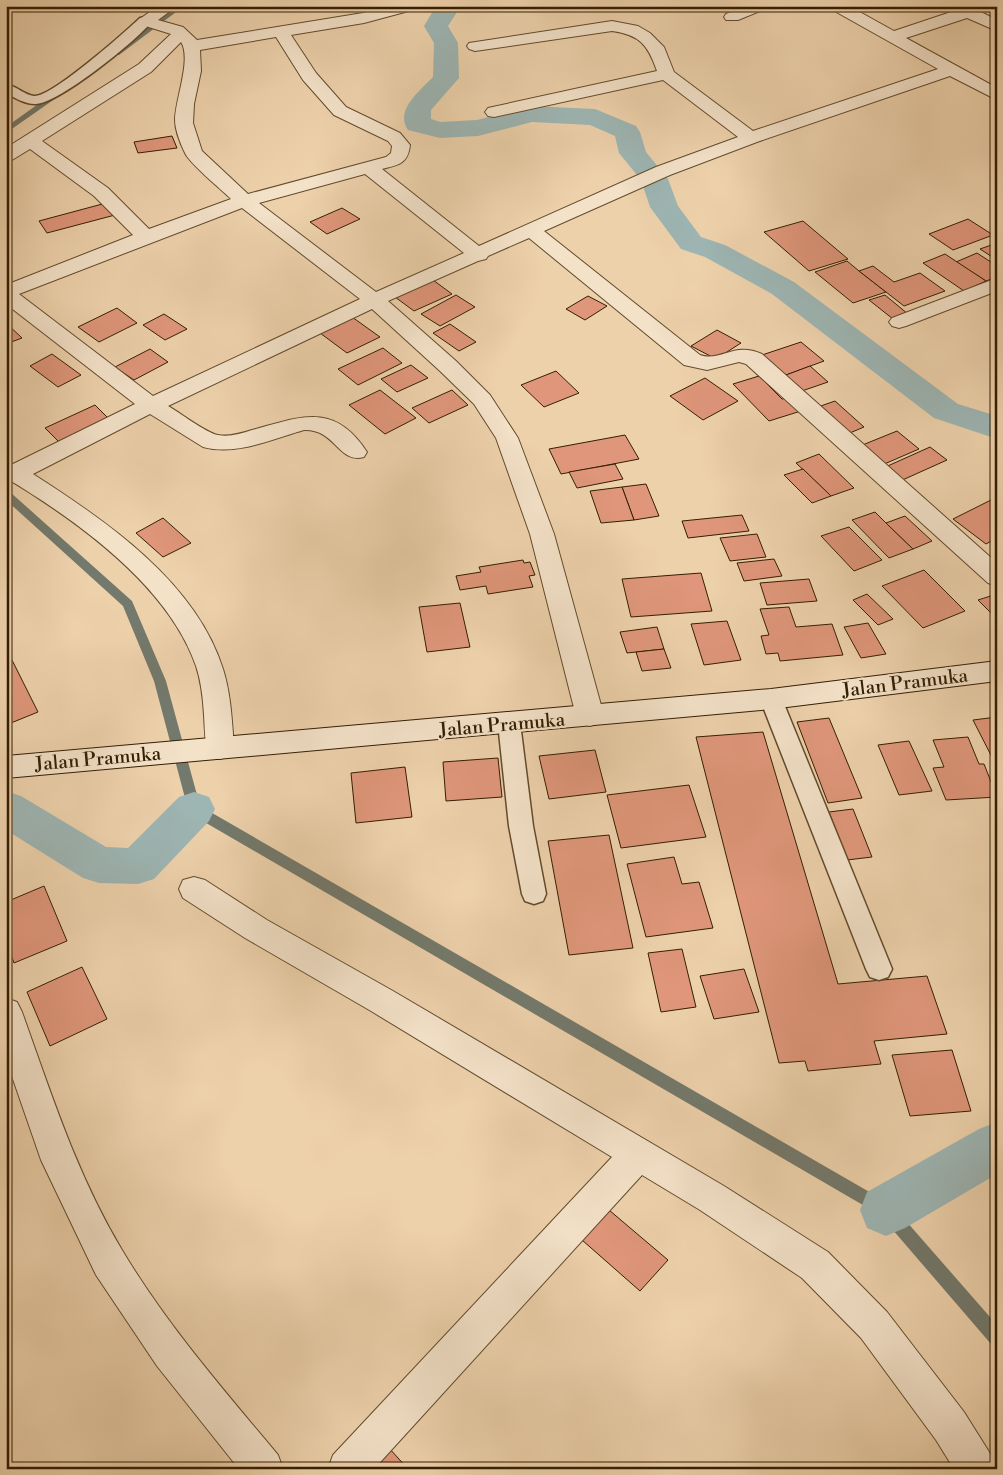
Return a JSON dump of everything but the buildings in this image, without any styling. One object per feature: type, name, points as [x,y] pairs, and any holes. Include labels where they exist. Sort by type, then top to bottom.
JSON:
[{"type":"street","points":[[148,22],[169,6]]},
{"type":"street","points":[[148,22],[183,36],[281,32],[364,18],[410,6]]},
{"type":"street","points":[[732,17],[758,6]]},
{"type":"street","points":[[837,6],[997,95]]},
{"type":"street","points":[[892,37],[962,9],[997,26]]},
{"type":"street","points":[[475,46],[612,26],[623,26],[632,29],[653,44],[658,51],[666,74],[751,138]]},
{"type":"street","points":[[281,32],[309,76],[340,111],[394,137],[401,145],[400,155],[392,161],[244,201],[146,237],[6,293],[82,354],[151,405],[211,442],[233,443],[303,423],[315,422],[329,426],[356,452]]},
{"type":"street","points":[[6,156],[145,68],[183,36]]},
{"type":"street","points":[[183,36],[193,71],[185,104],[184,123],[194,153],[244,201],[374,300],[448,366],[482,400],[507,438],[542,534],[590,716]]},
{"type":"street","points":[[11,471],[374,300],[479,255],[664,171],[751,138],[951,70]]},
{"type":"street","points":[[494,112],[666,74]]},
{"type":"street","points":[[30,141],[101,192],[146,237]]},
{"type":"street","points":[[367,167],[479,255]]},
{"type":"street","points":[[531,230],[692,360],[710,364],[739,354],[748,355],[754,359],[997,577]]},
{"type":"street","points":[[899,322],[997,284]]},
{"type":"street","points":[[11,471],[82,518],[143,569],[186,618],[207,659],[217,707],[220,748]]},
{"type":"street","name":"Jalan Pramuka","points":[[6,766],[770,699],[997,671]]},
{"type":"street","points":[[194,889],[256,928],[712,1198],[814,1265],[874,1325],[950,1426],[977,1469]]},
{"type":"street","points":[[6,1012],[58,1160],[109,1262],[170,1353],[264,1469]]},
{"type":"street","points":[[347,1469],[638,1154]]},
{"type":"lane","points":[[9,89],[30,100],[43,98],[76,77],[148,22]]},
{"type":"lane","points":[[770,699],[880,969]]},
{"type":"lane","points":[[509,723],[521,826],[534,894]]},
{"type":"waterway","points":[[116,53],[181,6]]},
{"type":"waterway","points":[[449,6],[442,14],[436,26],[446,43],[446,78],[418,109],[417,124],[440,130],[478,128],[531,114],[595,117],[627,132],[633,153],[654,179],[664,207],[691,243],[715,251],[783,288],[946,411],[997,428]]},
{"type":"waterway","points":[[6,131],[65,89]]},
{"type":"waterway","points":[[6,494],[128,604],[160,681],[194,809],[886,1210],[997,1338]]},
{"type":"waterway","points":[[6,808],[99,865],[138,866],[194,809]]},
{"type":"waterway","points":[[886,1210],[997,1146]]}]
